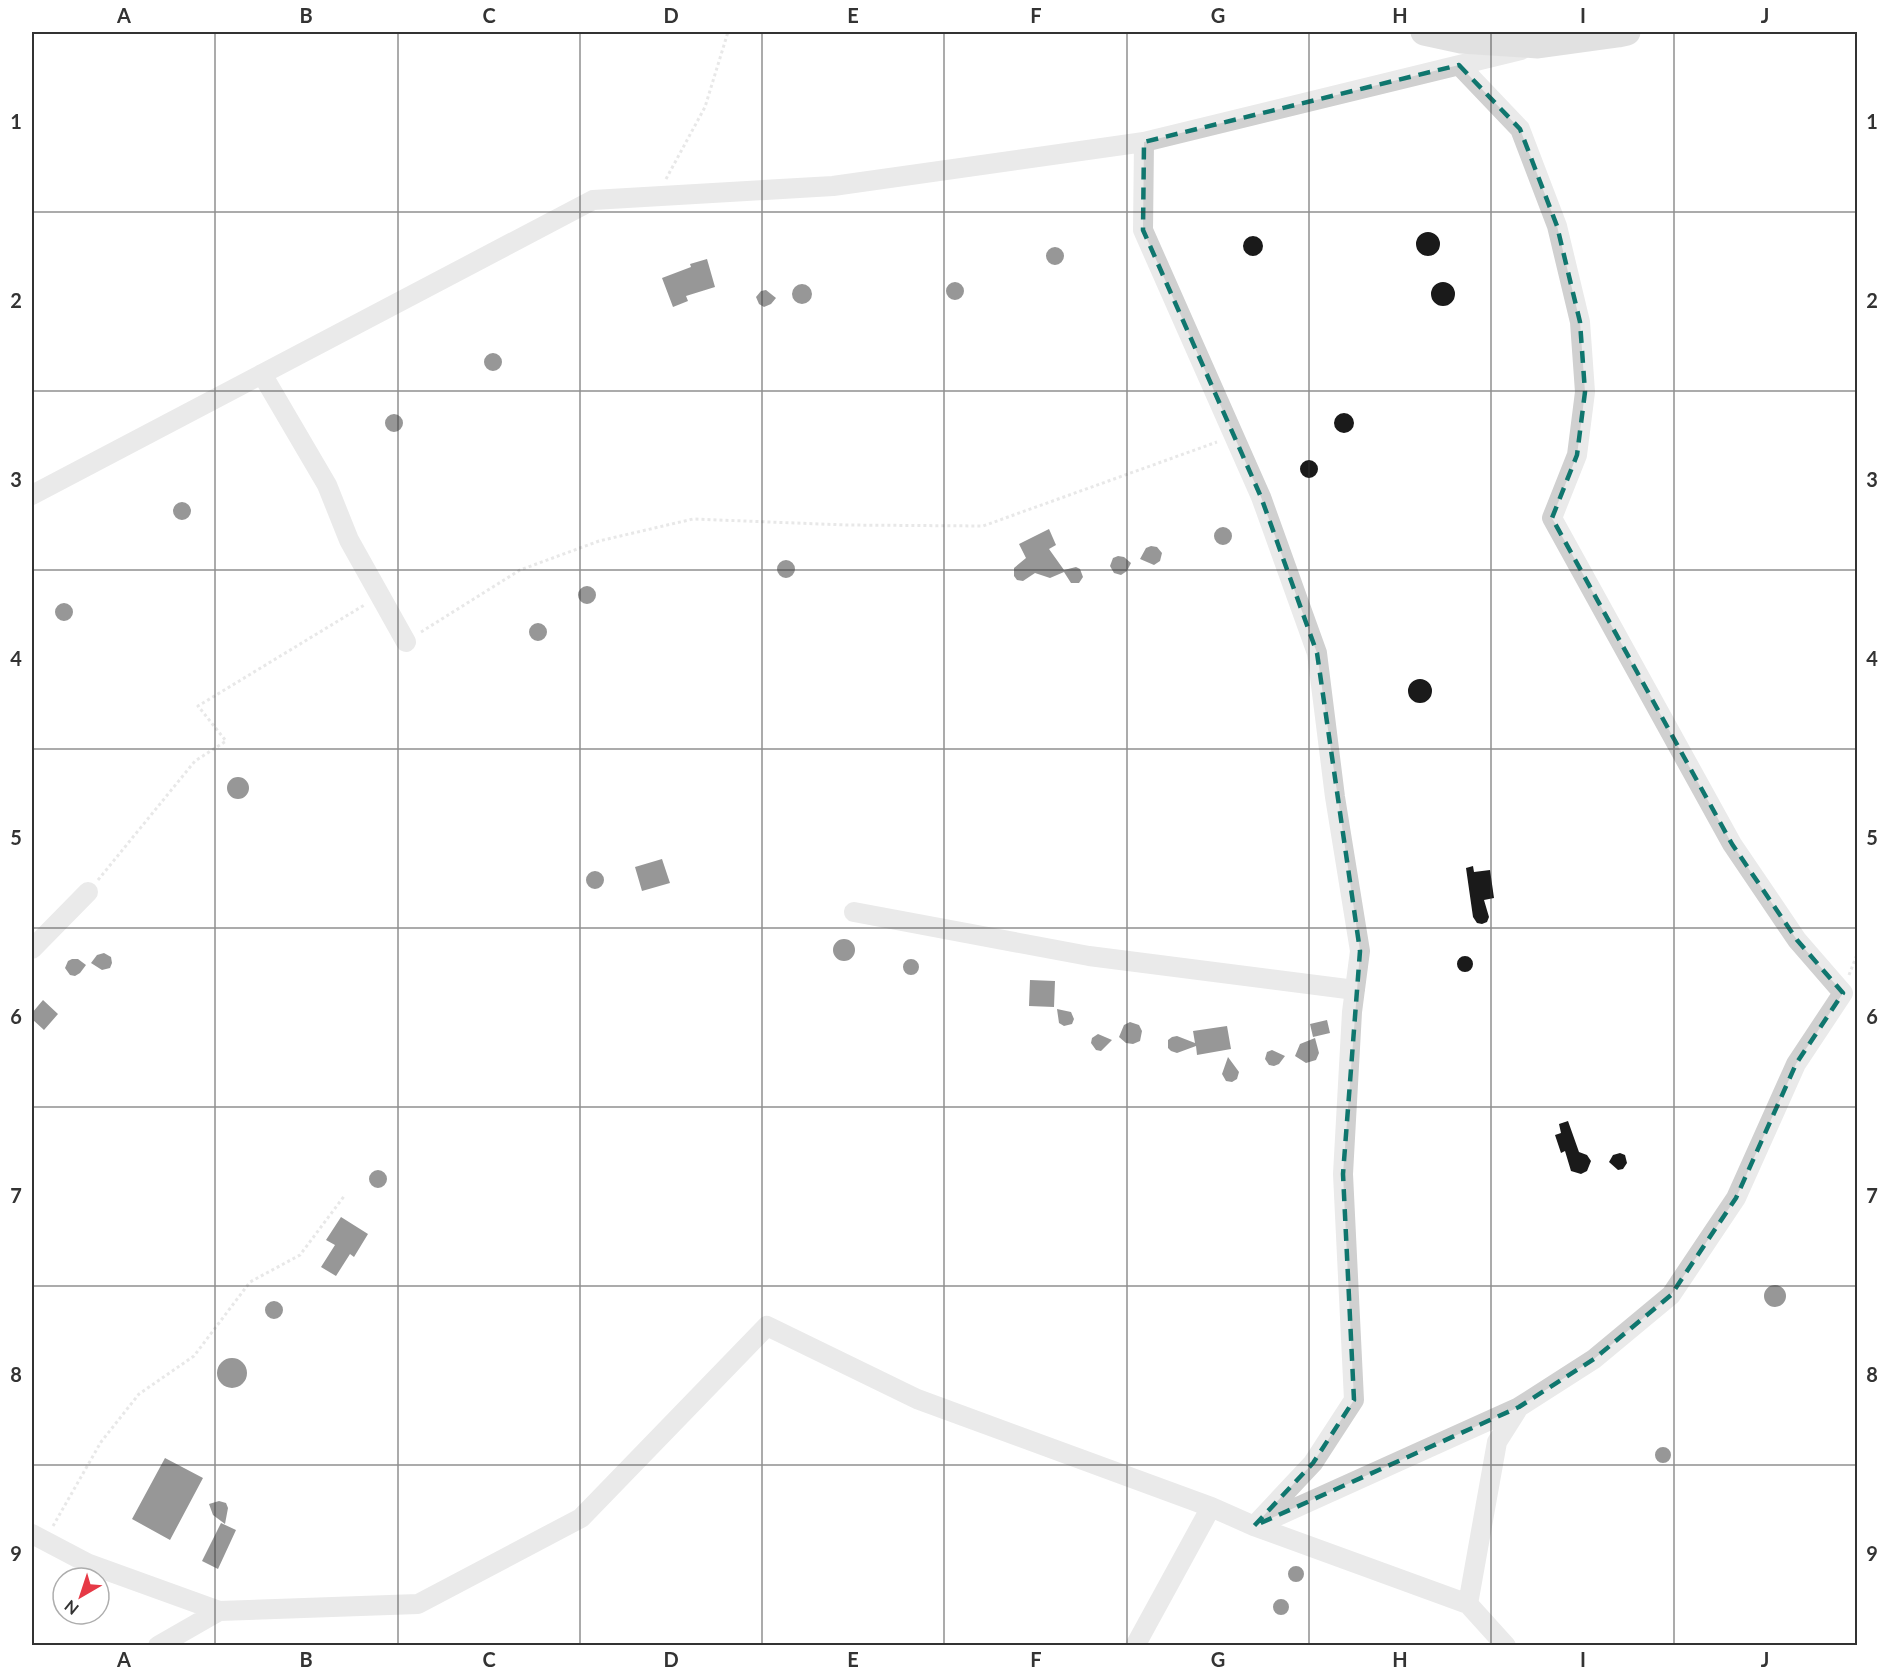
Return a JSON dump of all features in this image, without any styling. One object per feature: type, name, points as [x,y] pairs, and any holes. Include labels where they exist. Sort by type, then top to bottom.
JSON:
[{"type":"main road","points":[[1424,32],[1461,40],[1538,45],[1627,32]]},
{"type":"street","points":[[32,495],[593,200],[833,186],[1144,142],[1538,45]]},
{"type":"street","points":[[1254,1526],[1519,1407],[1594,1359],[1671,1295],[1736,1198],[1796,1065],[1843,993],[1797,940],[1732,844],[1552,518],[1577,455],[1585,392],[1580,322],[1557,226],[1520,129],[1459,65]]},
{"type":"street","points":[[1144,142],[1143,230],[1261,497],[1317,653],[1335,797],[1360,951],[1355,990],[1343,1174],[1354,1400],[1313,1463],[1254,1526]]},
{"type":"street","points":[[262,374],[327,485],[349,540],[406,642]]},
{"type":"street","points":[[32,949],[88,892]]},
{"type":"street","points":[[854,912],[1089,956],[1355,990]]},
{"type":"street","points":[[38,1537],[89,1564],[219,1611],[418,1604],[581,1518],[766,1326],[917,1399],[1468,1604],[1506,1646]]},
{"type":"street","points":[[1468,1604],[1497,1442],[1519,1407]]},
{"type":"street","points":[[1135,1646],[1211,1507]]},
{"type":"street","points":[[158,1646],[219,1611]]},
{"type":"path","points":[[656,196],[705,107],[729,32]]},
{"type":"path","points":[[406,642],[520,570],[599,541],[693,519],[846,525],[983,526],[1233,436]]},
{"type":"path","points":[[88,892],[195,761],[226,741],[198,706],[380,596]]},
{"type":"path","points":[[38,1537],[101,1442],[139,1394],[194,1356],[250,1282],[300,1255],[345,1195]]},
{"type":"highlighted area","points":[[1459,65],[1520,129],[1557,226],[1580,322],[1585,392],[1577,455],[1552,518],[1732,844],[1797,940],[1843,993],[1796,1064],[1736,1198],[1671,1295],[1594,1359],[1519,1407],[1254,1526],[1313,1463],[1354,1400],[1343,1174],[1360,951],[1317,653],[1261,497],[1143,230],[1144,142]]},
{"type":"building","points":[[1428,232],[1433,233],[1439,239],[1439,249],[1433,255],[1428,256],[1423,255],[1417,249],[1416,244],[1417,239],[1423,233]]},
{"type":"building","points":[[1253,236],[1260,239],[1263,246],[1260,253],[1253,256],[1246,253],[1243,246],[1246,239]]},
{"type":"building","points":[[1051,247],[1059,247],[1064,252],[1062,263],[1051,265],[1046,260],[1046,252]]},
{"type":"building","points":[[707,259],[715,287],[686,296],[688,301],[673,307],[662,278],[691,267],[690,264]]},
{"type":"building","points":[[951,282],[959,282],[964,287],[962,298],[951,300],[946,295],[946,287]]},
{"type":"building","points":[[1443,282],[1448,283],[1454,289],[1454,299],[1448,305],[1443,306],[1438,305],[1432,299],[1431,294],[1432,289],[1438,283]]},
{"type":"building","points":[[802,284],[809,287],[812,294],[809,301],[802,304],[795,301],[792,294],[795,287]]},
{"type":"building","points":[[766,290],[776,298],[764,307],[759,304],[756,297],[761,291]]},
{"type":"building","points":[[493,353],[499,356],[502,362],[499,368],[493,371],[487,368],[484,362],[487,356]]},
{"type":"building","points":[[1344,413],[1351,416],[1354,423],[1351,430],[1344,433],[1337,430],[1334,423],[1337,416]]},
{"type":"building","points":[[394,414],[400,417],[403,423],[400,429],[394,432],[388,429],[385,423],[388,417]]},
{"type":"building","points":[[1305,460],[1313,460],[1318,465],[1316,476],[1305,478],[1300,473],[1300,465]]},
{"type":"building","points":[[182,502],[188,505],[191,511],[188,517],[182,520],[176,517],[173,511],[176,505]]},
{"type":"building","points":[[1219,527],[1227,527],[1232,532],[1230,543],[1219,545],[1214,540],[1214,532]]},
{"type":"building","points":[[1049,529],[1056,545],[1049,549],[1064,570],[1076,567],[1080,569],[1083,577],[1079,583],[1071,583],[1064,572],[1050,578],[1035,573],[1023,581],[1017,580],[1014,576],[1014,568],[1026,558],[1019,544]]},
{"type":"building","points":[[1157,547],[1162,553],[1160,561],[1154,565],[1140,559],[1146,548]]},
{"type":"building","points":[[1124,557],[1131,563],[1127,571],[1121,575],[1114,573],[1110,566],[1113,558]]},
{"type":"building","points":[[786,560],[792,563],[795,569],[792,575],[786,578],[780,575],[777,569],[780,563]]},
{"type":"building","points":[[587,586],[593,589],[596,595],[593,601],[587,604],[581,601],[578,595],[581,589]]},
{"type":"building","points":[[64,603],[70,606],[73,612],[70,618],[64,621],[58,618],[55,612],[58,606]]},
{"type":"building","points":[[538,623],[544,626],[547,632],[544,638],[538,641],[532,638],[529,632],[532,626]]},
{"type":"building","points":[[1420,679],[1425,680],[1431,686],[1431,696],[1425,702],[1420,703],[1415,702],[1409,696],[1408,691],[1409,686],[1415,680]]},
{"type":"building","points":[[238,777],[246,780],[249,788],[246,796],[238,799],[230,796],[227,788],[230,780]]},
{"type":"building","points":[[662,859],[670,883],[642,891],[635,867]]},
{"type":"building","points":[[1473,866],[1474,872],[1490,870],[1494,898],[1484,900],[1489,917],[1487,922],[1482,924],[1477,923],[1473,917],[1466,868]]},
{"type":"building","points":[[595,871],[601,874],[604,880],[601,886],[595,889],[589,886],[586,880],[589,874]]},
{"type":"building","points":[[844,939],[852,942],[855,950],[852,958],[844,961],[836,958],[833,950],[836,942]]},
{"type":"building","points":[[104,953],[111,957],[112,963],[110,968],[102,970],[91,963],[97,955]]},
{"type":"building","points":[[1462,956],[1468,956],[1473,964],[1471,970],[1462,972],[1457,967],[1457,961]]},
{"type":"building","points":[[78,959],[86,965],[75,976],[70,975],[65,968],[68,961]]},
{"type":"building","points":[[908,959],[914,959],[919,967],[917,973],[908,975],[903,970],[903,964]]},
{"type":"building","points":[[1030,980],[1055,981],[1054,1007],[1029,1006]]},
{"type":"building","points":[[43,1000],[58,1014],[44,1030],[32,1019],[32,1013]]},
{"type":"building","points":[[1057,1009],[1071,1012],[1074,1019],[1072,1024],[1064,1026],[1059,1023]]},
{"type":"building","points":[[1327,1020],[1330,1033],[1313,1037],[1310,1024]]},
{"type":"building","points":[[1130,1022],[1139,1025],[1142,1031],[1140,1041],[1133,1044],[1126,1043],[1119,1037],[1124,1025]]},
{"type":"building","points":[[1227,1026],[1231,1049],[1197,1055],[1196,1046],[1177,1053],[1168,1048],[1168,1040],[1172,1037],[1177,1036],[1195,1043],[1193,1031]]},
{"type":"building","points":[[1098,1034],[1112,1040],[1101,1051],[1096,1050],[1091,1043],[1092,1038]]},
{"type":"building","points":[[1315,1038],[1319,1053],[1316,1060],[1306,1063],[1295,1056],[1300,1044]]},
{"type":"building","points":[[1272,1050],[1285,1056],[1279,1064],[1274,1066],[1269,1065],[1265,1059],[1267,1052]]},
{"type":"building","points":[[1228,1057],[1239,1072],[1237,1079],[1232,1082],[1226,1081],[1222,1074]]},
{"type":"building","points":[[1568,1121],[1579,1152],[1587,1155],[1591,1161],[1587,1171],[1581,1174],[1571,1171],[1565,1151],[1561,1153],[1555,1135],[1561,1133],[1559,1124]]},
{"type":"building","points":[[1620,1153],[1625,1155],[1627,1163],[1623,1169],[1618,1170],[1609,1162],[1613,1155]]},
{"type":"building","points":[[378,1170],[384,1173],[387,1179],[384,1185],[378,1188],[372,1185],[369,1179],[372,1173]]},
{"type":"building","points":[[341,1217],[368,1234],[354,1257],[350,1254],[336,1276],[321,1267],[335,1245],[326,1240]]},
{"type":"building","points":[[1775,1285],[1783,1288],[1786,1296],[1783,1304],[1775,1307],[1767,1304],[1764,1296],[1767,1288]]},
{"type":"building","points":[[274,1301],[280,1304],[283,1310],[280,1316],[274,1319],[268,1316],[265,1310],[268,1304]]},
{"type":"building","points":[[232,1358],[243,1362],[247,1373],[243,1384],[232,1388],[221,1384],[217,1373],[221,1362]]},
{"type":"building","points":[[1660,1447],[1666,1447],[1671,1455],[1669,1461],[1660,1463],[1655,1458],[1655,1452]]},
{"type":"building","points":[[165,1458],[203,1478],[170,1540],[132,1519]]},
{"type":"building","points":[[219,1501],[226,1503],[228,1508],[225,1524],[213,1515],[209,1504]]},
{"type":"building","points":[[221,1523],[236,1530],[218,1569],[202,1561]]},
{"type":"building","points":[[1293,1566],[1299,1566],[1304,1574],[1302,1580],[1293,1582],[1288,1577],[1288,1571]]},
{"type":"building","points":[[1278,1599],[1284,1599],[1289,1607],[1287,1613],[1278,1615],[1273,1610],[1273,1604]]}]
